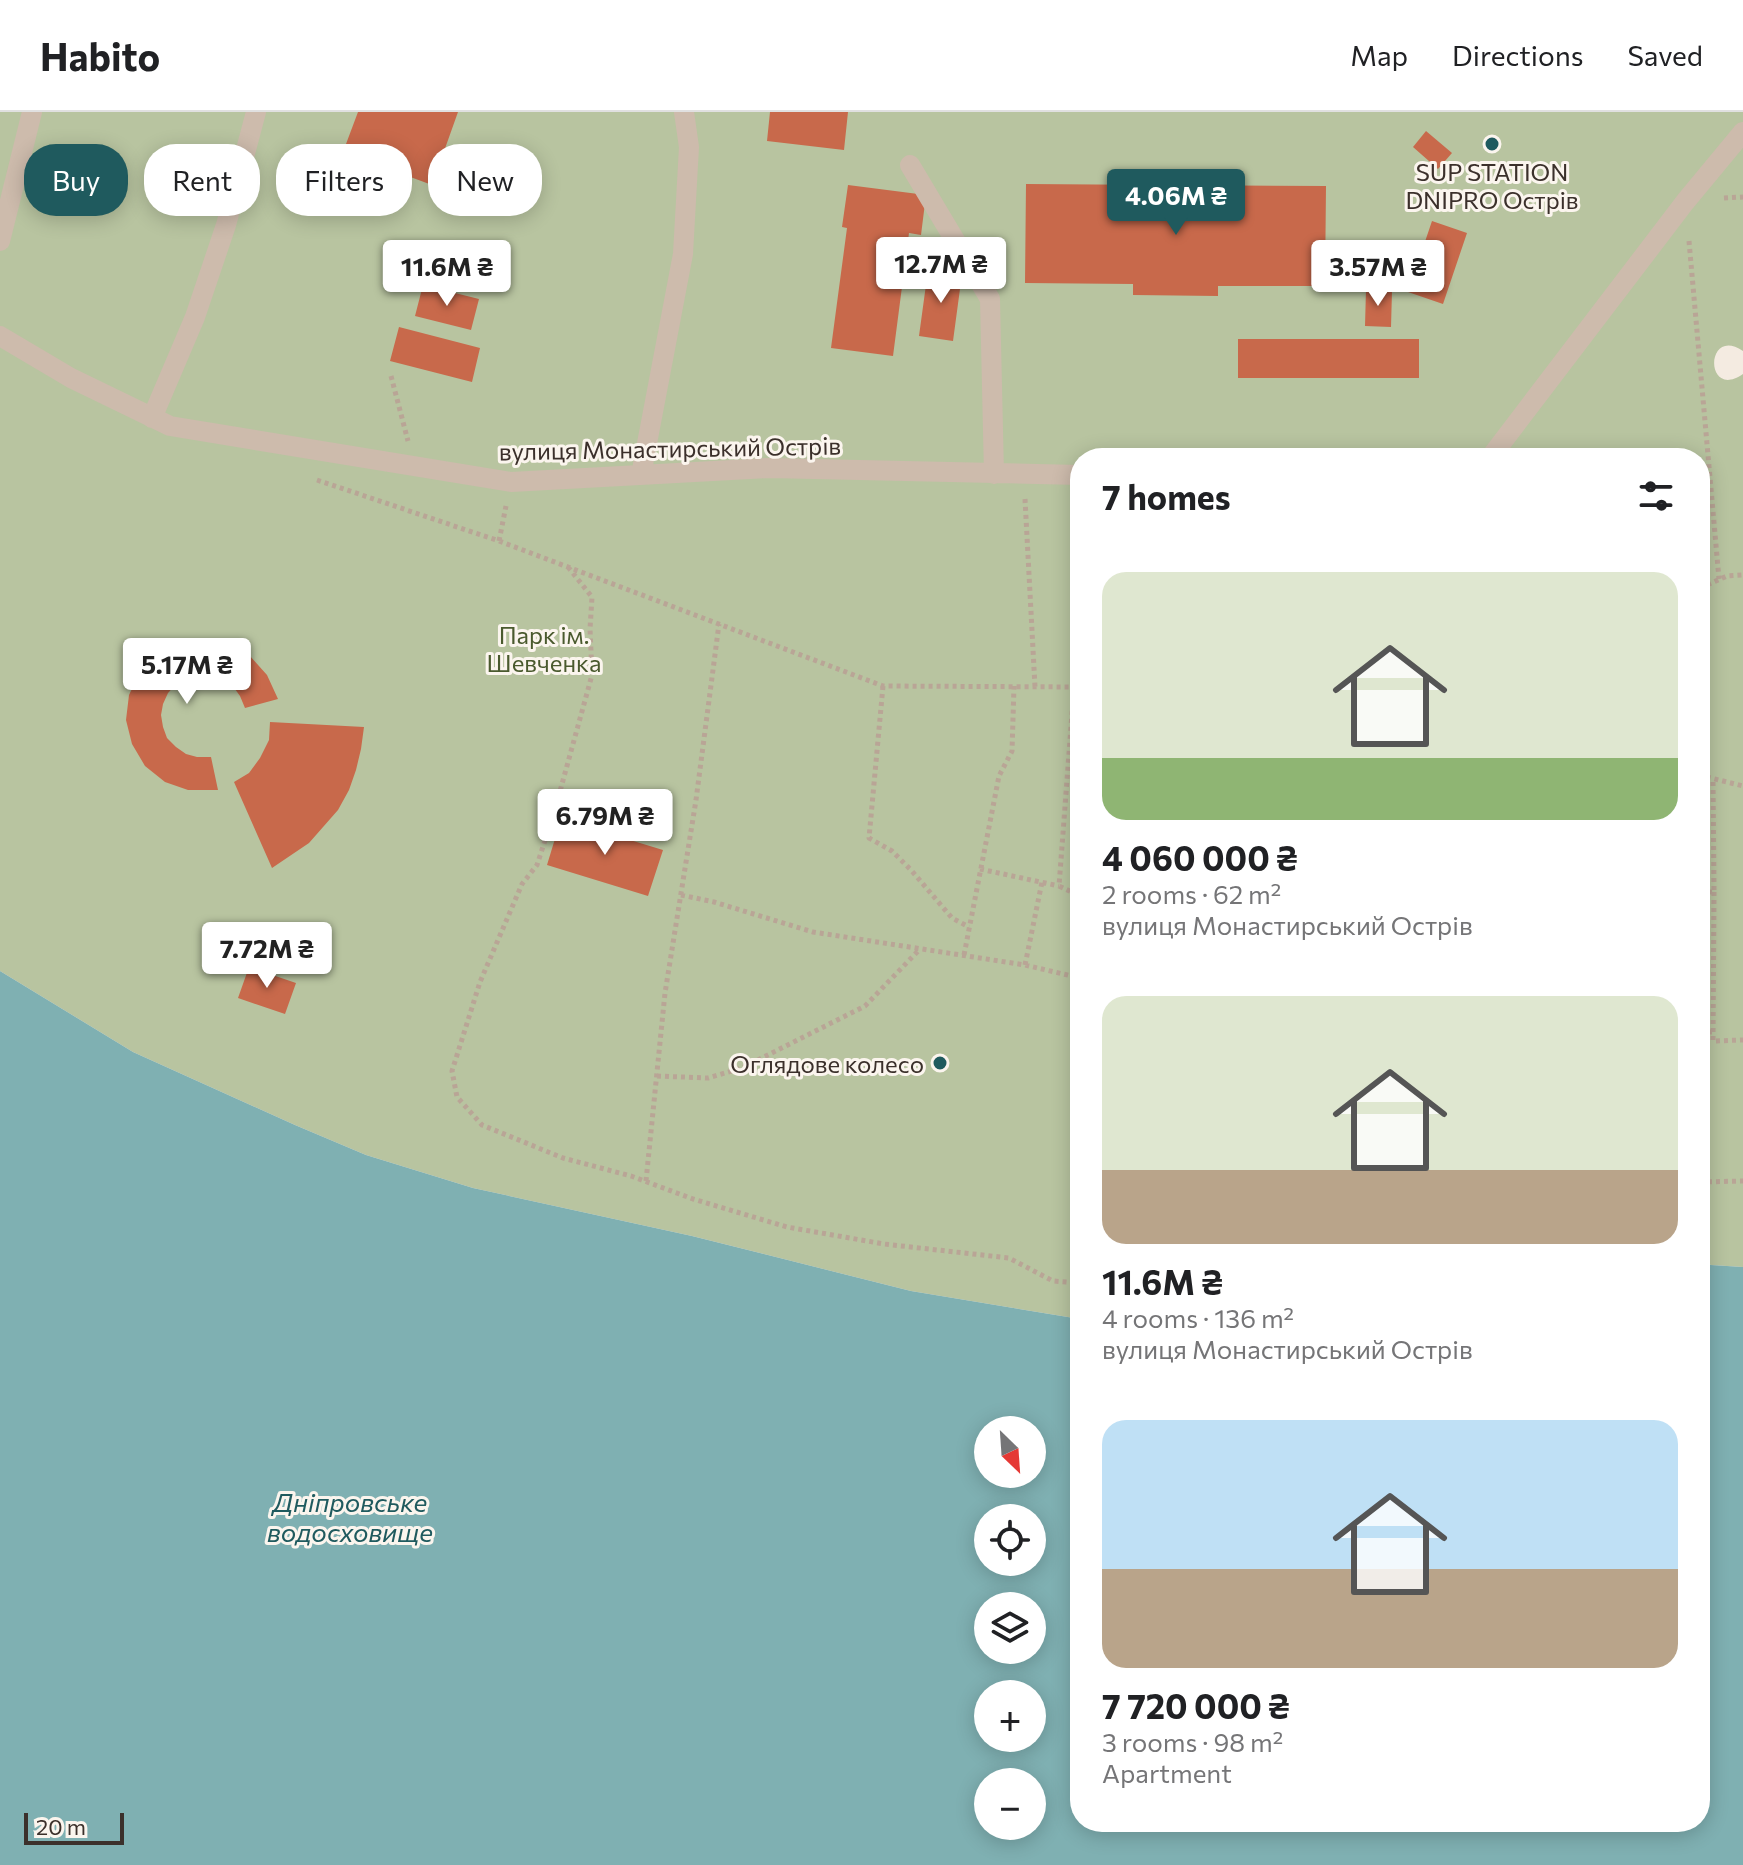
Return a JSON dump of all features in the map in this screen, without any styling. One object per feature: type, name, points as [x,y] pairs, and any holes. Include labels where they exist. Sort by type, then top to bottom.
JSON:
[{"type":"street","points":[[0,241],[32,112]]},
{"type":"street","points":[[152,418],[195,317],[226,225],[256,112]]},
{"type":"street","points":[[641,475],[683,254],[689,147],[684,112]]},
{"type":"street","points":[[1498,448],[1685,202],[1737,140]]},
{"type":"street","points":[[910,165],[990,299],[994,474]]},
{"type":"street","name":"вулиця Монастирський Острів","points":[[0,336],[71,378],[170,426],[511,482],[769,468],[1070,475]]},
{"type":"path","points":[[1685,202],[1708,448]]},
{"type":"path","points":[[391,376],[414,467]]},
{"type":"path","points":[[1024,474],[1035,687]]},
{"type":"path","points":[[304,475],[499,541],[883,686],[1070,687]]},
{"type":"path","points":[[1710,484],[1719,579]]},
{"type":"path","points":[[568,567],[592,597],[592,675],[537,865],[522,884],[480,982],[452,1071],[457,1097],[482,1125],[563,1158],[631,1176],[693,1199],[787,1227],[884,1244],[1009,1258],[1053,1281],[1070,1282]]},
{"type":"path","points":[[1710,583],[1727,576],[1743,575]]},
{"type":"path","points":[[646,1181],[665,993],[696,800],[719,624]]},
{"type":"path","points":[[883,686],[869,838],[892,851],[952,918],[969,927]]},
{"type":"path","points":[[964,955],[999,776],[1012,751],[1014,686]]},
{"type":"path","points":[[1059,886],[1070,764]]},
{"type":"path","points":[[1710,778],[1743,786]]},
{"type":"path","points":[[1713,779],[1713,1041],[1743,1040]]},
{"type":"path","points":[[980,869],[1059,886],[1070,891]]},
{"type":"path","points":[[1025,965],[1042,882]]},
{"type":"path","points":[[681,895],[813,932],[1025,965],[1070,976]]},
{"type":"path","points":[[657,1076],[708,1078],[742,1068],[865,1006],[921,948]]},
{"type":"path","points":[[1710,1182],[1743,1181]]},
{"type":"green space","name":"Парк iм. Шевченка","points":[[0,112],[1743,112],[1743,351],[1730,346],[1721,347],[1714,363],[1721,378],[1730,380],[1743,374],[1743,1267],[1710,1265],[1710,448],[1070,448],[1070,1317],[911,1291],[692,1236],[473,1188],[366,1155],[133,1052],[0,971]]},
{"type":"water","name":"Дніпровське водосховище","points":[[0,971],[133,1052],[366,1155],[473,1188],[692,1236],[911,1291],[1070,1317],[1070,1832],[1710,1832],[1710,1265],[1743,1267],[1743,1865],[0,1865]]},
{"type":"building","points":[[358,112],[458,112],[447,144],[428,144],[428,184],[412,178],[412,144],[346,144]]},
{"type":"building","points":[[770,112],[848,112],[844,150],[767,141]]},
{"type":"building","points":[[1426,131],[1452,153],[1438,169],[1413,147]]},
{"type":"building","points":[[1026,184],[1326,186],[1325,286],[1218,286],[1218,296],[1133,295],[1133,284],[1025,283]]},
{"type":"building","points":[[848,185],[926,195],[921,235],[909,233],[893,356],[831,348],[847,228],[842,227]]},
{"type":"building","points":[[1432,221],[1467,233],[1443,304],[1408,292]]},
{"type":"building","points":[[928,270],[962,274],[953,341],[919,336]]},
{"type":"building","points":[[423,285],[479,299],[471,330],[415,316]]},
{"type":"building","points":[[1366,290],[1392,291],[1391,327],[1365,326]]},
{"type":"building","points":[[399,327],[480,348],[472,382],[390,361]]},
{"type":"building","points":[[1238,339],[1419,339],[1419,378],[1238,378]]},
{"type":"building","points":[[204,640],[228,644],[250,656],[267,675],[278,699],[245,708],[232,685],[211,674],[187,676],[177,683],[168,693],[161,715],[167,738],[186,754],[211,757],[218,790],[188,790],[165,782],[145,766],[132,744],[126,720],[129,695],[140,672],[157,655],[179,644]]},
{"type":"building","points":[[270,722],[364,727],[356,770],[338,810],[309,843],[272,868],[234,782],[249,773],[260,758],[269,740]]},
{"type":"building","points":[[561,819],[663,850],[648,896],[547,865]]},
{"type":"building","points":[[249,967],[296,983],[285,1014],[238,998]]},
{"type":"place","name":"SUP STATION DNIPRO Острів","points":[[1492,144]]},
{"type":"place","name":"Оглядове колесо","points":[[940,1063]]}]
